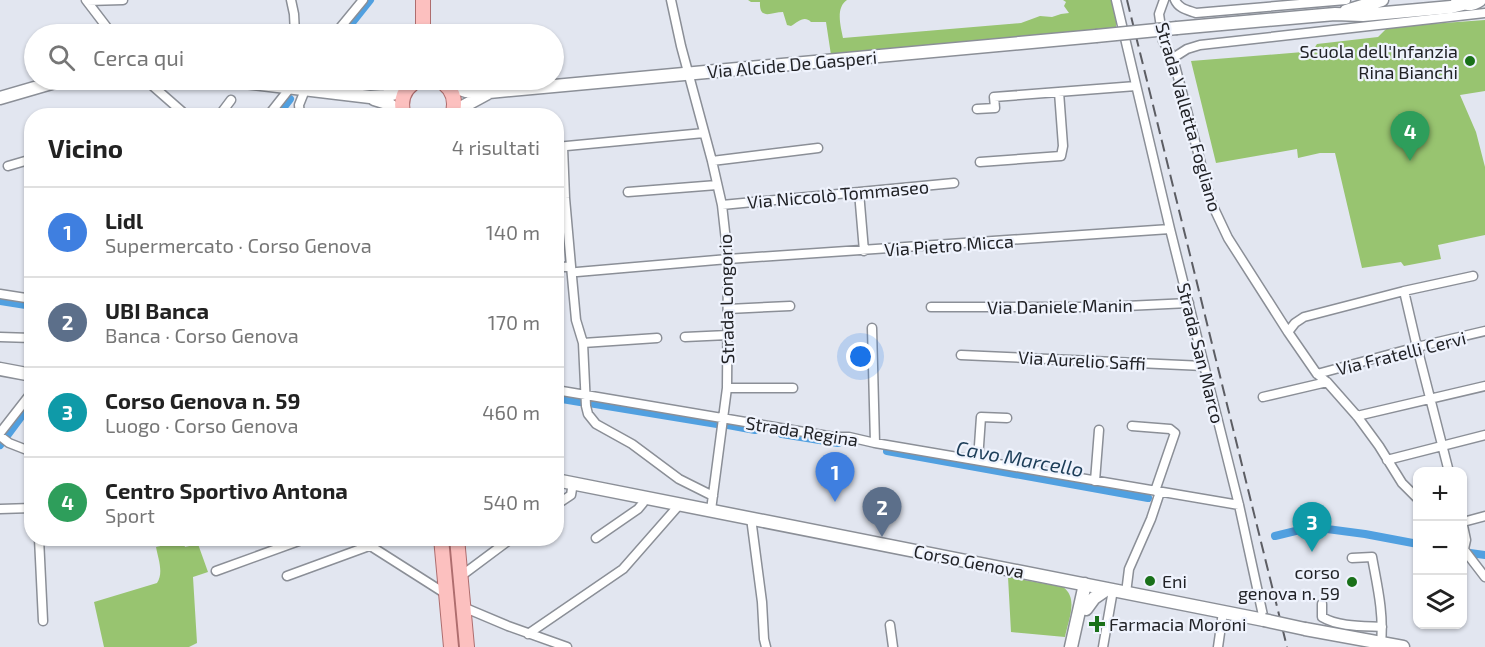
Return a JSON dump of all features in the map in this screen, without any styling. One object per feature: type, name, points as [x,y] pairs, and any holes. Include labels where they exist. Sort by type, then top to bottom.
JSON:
[{"type":"main road","points":[[423,0],[424,24]]},
{"type":"main road","points":[[1335,14],[1382,0]]},
{"type":"main road","points":[[1335,14],[1362,15],[1472,3]]},
{"type":"main road","name":"Via Alcide De Gasperi","points":[[564,85],[1335,14]]},
{"type":"main road","points":[[0,98],[28,90]]},
{"type":"main road","points":[[323,90],[370,97],[385,96],[397,90]]},
{"type":"main road","points":[[403,108],[402,102],[409,90]]},
{"type":"main road","points":[[449,90],[453,95],[454,108]]},
{"type":"main road","name":"Via Alcide De Gasperi","points":[[464,90],[489,92],[511,90]]},
{"type":"main road","name":"Via Alcide De Gasperi","points":[[461,108],[489,92]]},
{"type":"main road","points":[[370,97],[393,108]]},
{"type":"main road","points":[[0,369],[24,374]]},
{"type":"main road","name":"Corso Genova","points":[[564,481],[1403,647]]},
{"type":"main road","points":[[442,546],[451,647]]},
{"type":"main road","points":[[450,546],[459,647]]},
{"type":"main road","points":[[458,546],[467,647]]},
{"type":"main road","points":[[1062,580],[1083,608]]},
{"type":"main road","points":[[1079,647],[1087,585]]},
{"type":"main road","points":[[1071,647],[1083,608],[1094,598],[1116,591]]},
{"type":"street","points":[[86,1],[123,0]]},
{"type":"street","points":[[291,0],[294,24]]},
{"type":"street","points":[[343,24],[363,0]]},
{"type":"street","name":"Strada Longorio","points":[[671,0],[722,205],[728,259],[727,388],[711,510]]},
{"type":"street","name":"Strada San Marco","points":[[1116,0],[1239,505],[1264,620]]},
{"type":"street","name":"Strada Valletta Fogliano","points":[[1164,0],[1159,14],[1163,41],[1173,58],[1211,202],[1228,238],[1317,374],[1357,417],[1379,446],[1402,483],[1413,495]]},
{"type":"street","points":[[1175,0],[1184,9],[1197,13],[1346,0]]},
{"type":"street","points":[[86,1],[104,24]]},
{"type":"street","points":[[1173,58],[1187,49],[1200,45],[1472,3],[1485,13]]},
{"type":"street","points":[[977,109],[995,108],[994,97],[1136,86]]},
{"type":"street","points":[[157,90],[176,108]]},
{"type":"street","points":[[275,108],[292,90]]},
{"type":"street","points":[[297,90],[300,108]]},
{"type":"street","points":[[980,162],[1061,156],[1063,146],[1059,92]]},
{"type":"street","points":[[225,108],[231,100]]},
{"type":"street","points":[[564,147],[704,133]]},
{"type":"street","points":[[712,161],[818,148]]},
{"type":"street","points":[[8,166],[24,161]]},
{"type":"street","name":"Via Niccolò Tommaseo","points":[[722,205],[954,183]]},
{"type":"street","points":[[628,192],[717,184]]},
{"type":"street","points":[[564,188],[574,269],[576,320],[583,343],[586,411],[596,424],[632,444],[678,479],[713,496]]},
{"type":"street","points":[[859,192],[864,251]]},
{"type":"street","name":"Via Pietro Micca","points":[[564,268],[864,251],[1170,229]]},
{"type":"street","points":[[1288,332],[1304,317],[1473,276]]},
{"type":"street","points":[[1404,291],[1448,467]]},
{"type":"street","points":[[0,294],[24,298]]},
{"type":"street","name":"Via Daniele Manin","points":[[932,307],[1106,307],[1189,303]]},
{"type":"street","points":[[728,309],[790,306]]},
{"type":"street","points":[[872,328],[875,443]]},
{"type":"street","name":"Via Fratelli Cervi","points":[[1317,374],[1417,347],[1485,332]]},
{"type":"street","points":[[684,337],[728,336]]},
{"type":"street","points":[[0,338],[24,338]]},
{"type":"street","points":[[583,343],[657,338]]},
{"type":"street","name":"Via Aurelio Saffi","points":[[961,355],[1204,366]]},
{"type":"street","points":[[1263,397],[1326,382]]},
{"type":"street","points":[[1357,417],[1485,386]]},
{"type":"street","name":"Strada Longorio","points":[[727,388],[793,388]]},
{"type":"street","name":"Strada Regina","points":[[564,391],[834,437],[849,437],[1239,505]]},
{"type":"street","points":[[24,403],[0,436],[9,443],[24,449]]},
{"type":"street","points":[[978,459],[981,417],[1007,418]]},
{"type":"street","points":[[1103,647],[1116,591],[1129,569],[1151,519],[1175,433],[1170,429],[1132,426]]},
{"type":"street","points":[[1095,481],[1099,430]]},
{"type":"street","points":[[1387,460],[1485,435]]},
{"type":"street","points":[[564,500],[571,495],[573,483]]},
{"type":"street","points":[[596,538],[638,508],[644,497]]},
{"type":"street","points":[[528,634],[623,568],[680,504]]},
{"type":"street","points":[[0,509],[24,508]]},
{"type":"street","points":[[1467,520],[1485,516]]},
{"type":"street","points":[[750,518],[766,647]]},
{"type":"street","points":[[39,546],[43,621]]},
{"type":"street","points":[[216,571],[285,546]]},
{"type":"street","points":[[287,576],[369,546],[446,594]]},
{"type":"street","points":[[465,573],[501,546]]},
{"type":"street","points":[[1467,553],[1485,577]]},
{"type":"street","points":[[1352,558],[1372,557],[1380,601],[1381,643]]},
{"type":"street","points":[[424,579],[430,581],[437,579],[444,572]]},
{"type":"street","points":[[1322,604],[1322,617],[1328,620],[1348,625],[1382,627]]},
{"type":"street","points":[[463,607],[554,646],[567,647]]},
{"type":"street","points":[[1218,647],[1223,612]]},
{"type":"street","points":[[890,625],[893,647]]},
{"type":"green space","points":[[748,0],[847,0],[843,3],[840,13],[843,38],[1021,23],[1040,16],[1052,17],[1069,13],[1064,6],[1066,2],[1063,0],[1112,0],[1116,29],[831,55],[826,22],[811,22],[803,19],[791,26],[787,25],[783,12],[764,14],[760,8],[760,2]]},
{"type":"green space","points":[[1485,20],[1485,91],[1460,95],[1476,132],[1485,167],[1485,235],[1438,245],[1441,259],[1404,266],[1401,262],[1362,268],[1335,153],[1320,153],[1298,158],[1297,149],[1216,163],[1191,61],[1315,51],[1317,44],[1378,37],[1388,27]]},
{"type":"green space","points":[[199,546],[208,572],[193,577],[197,643],[189,647],[104,647],[94,602],[157,583],[160,570],[156,547]]},
{"type":"green space","points":[[1008,577],[1063,587],[1068,592],[1071,610],[1065,637],[1011,632]]},
{"type":"waterway","points":[[351,24],[370,0]]},
{"type":"waterway","points":[[283,108],[290,99]]},
{"type":"waterway","name":"Cavo Marcello","points":[[0,301],[24,305]]},
{"type":"waterway","name":"Cavo Marcello","points":[[564,399],[580,402]]},
{"type":"waterway","name":"Cavo Marcello","points":[[589,403],[717,424]]},
{"type":"waterway","points":[[0,445],[24,413]]},
{"type":"waterway","name":"Cavo Marcello","points":[[728,425],[755,430]]},
{"type":"waterway","points":[[782,434],[838,443]]},
{"type":"waterway","name":"Cavo Marcello","points":[[887,451],[1148,498]]},
{"type":"waterway","name":"Cavo Marcello","points":[[1275,536],[1312,527],[1413,543]]},
{"type":"waterway","name":"Cavo Marcello","points":[[1470,553],[1485,555]]},
{"type":"railway","points":[[1127,0],[1287,647]]},
{"type":"place","name":"Scuola dell'Infanzia Rina Bianchi","points":[[1470,61]]},
{"type":"place","name":"Centro Sportivo Antona","points":[[1410,161]]},
{"type":"place","name":"Lidl","points":[[835,502]]},
{"type":"place","name":"UBI Banca","points":[[882,537]]},
{"type":"place","name":"Corso Genova n. 59","points":[[1312,552]]},
{"type":"place","name":"Eni","points":[[1150,581]]},
{"type":"place","name":"corso genova n. 59","points":[[1352,582]]},
{"type":"place","name":"Farmacia Moroni","points":[[1097,624]]}]
